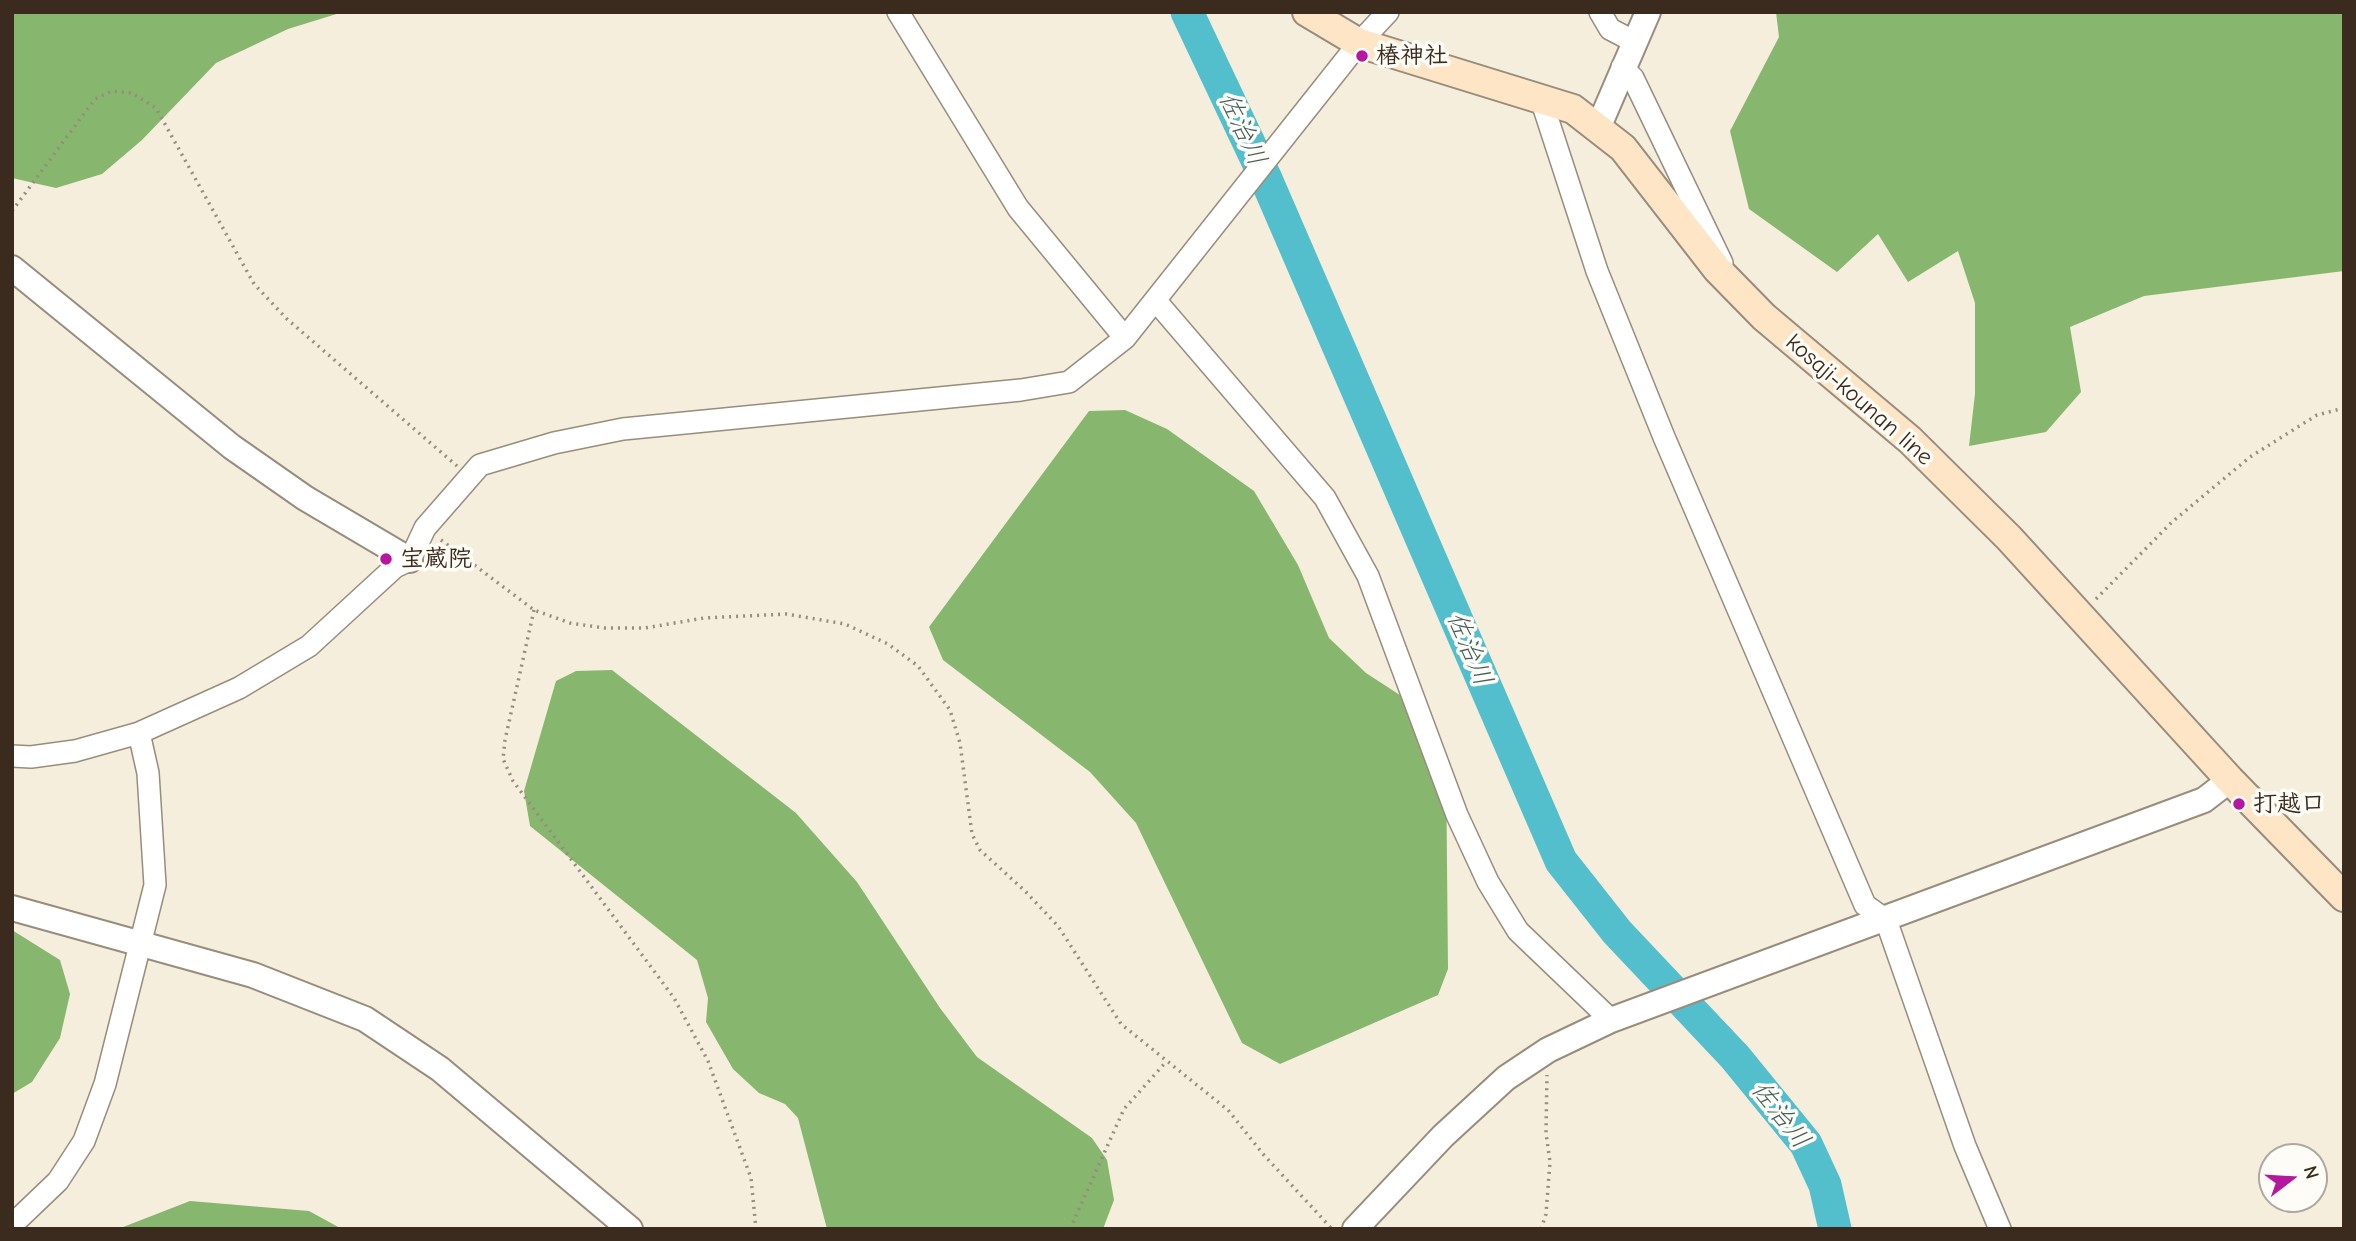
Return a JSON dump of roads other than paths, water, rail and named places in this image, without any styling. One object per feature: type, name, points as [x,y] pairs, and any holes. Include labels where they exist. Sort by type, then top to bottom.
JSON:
[{"type":"main road","name":"kosaji-kounan line","points":[[1307,12],[1359,43],[1540,96],[1573,109],[1623,148],[1717,269],[1763,317],[1910,440],[2008,538],[2230,780],[2344,897]]},
{"type":"street","points":[[898,12],[1018,208],[1125,338]]},
{"type":"street","points":[[12,756],[31,757],[75,751],[139,733],[239,688],[309,646],[395,567],[410,560],[425,528],[480,466],[554,443],[623,429],[1021,390],[1069,382],[1125,338],[1359,43],[1388,12]]},
{"type":"street","points":[[1600,12],[1610,29],[1633,41]]},
{"type":"street","points":[[1598,128],[1633,41],[1648,12]]},
{"type":"street","points":[[1622,67],[1633,78],[1724,262],[1717,269]]},
{"type":"street","points":[[1540,96],[1597,271],[1664,437],[1865,905],[1886,920],[1965,1146],[2000,1229]]},
{"type":"street","points":[[12,268],[232,447],[305,498],[410,560]]},
{"type":"street","points":[[1156,301],[1325,498],[1368,576],[1457,815],[1488,882],[1518,931],[1611,1020]]},
{"type":"street","points":[[12,1225],[58,1181],[84,1141],[105,1084],[155,885],[148,773],[139,733]]},
{"type":"street","points":[[1355,1229],[1443,1136],[1506,1078],[1548,1050],[1611,1020],[2204,800],[2230,780]]},
{"type":"street","points":[[12,908],[141,942],[300,992],[365,1019],[440,1069],[630,1229]]},
{"type":"waterway","name":"佐治川","points":[[1187,12],[1266,179],[1561,861],[1617,932],[1735,1057],[1806,1144],[1825,1185],[1835,1229]]},
{"type":"place","name":"椿神社","points":[[1362,56]]},
{"type":"place","name":"宝蔵院","points":[[386,559]]},
{"type":"place","name":"打越口","points":[[2239,804]]}]
